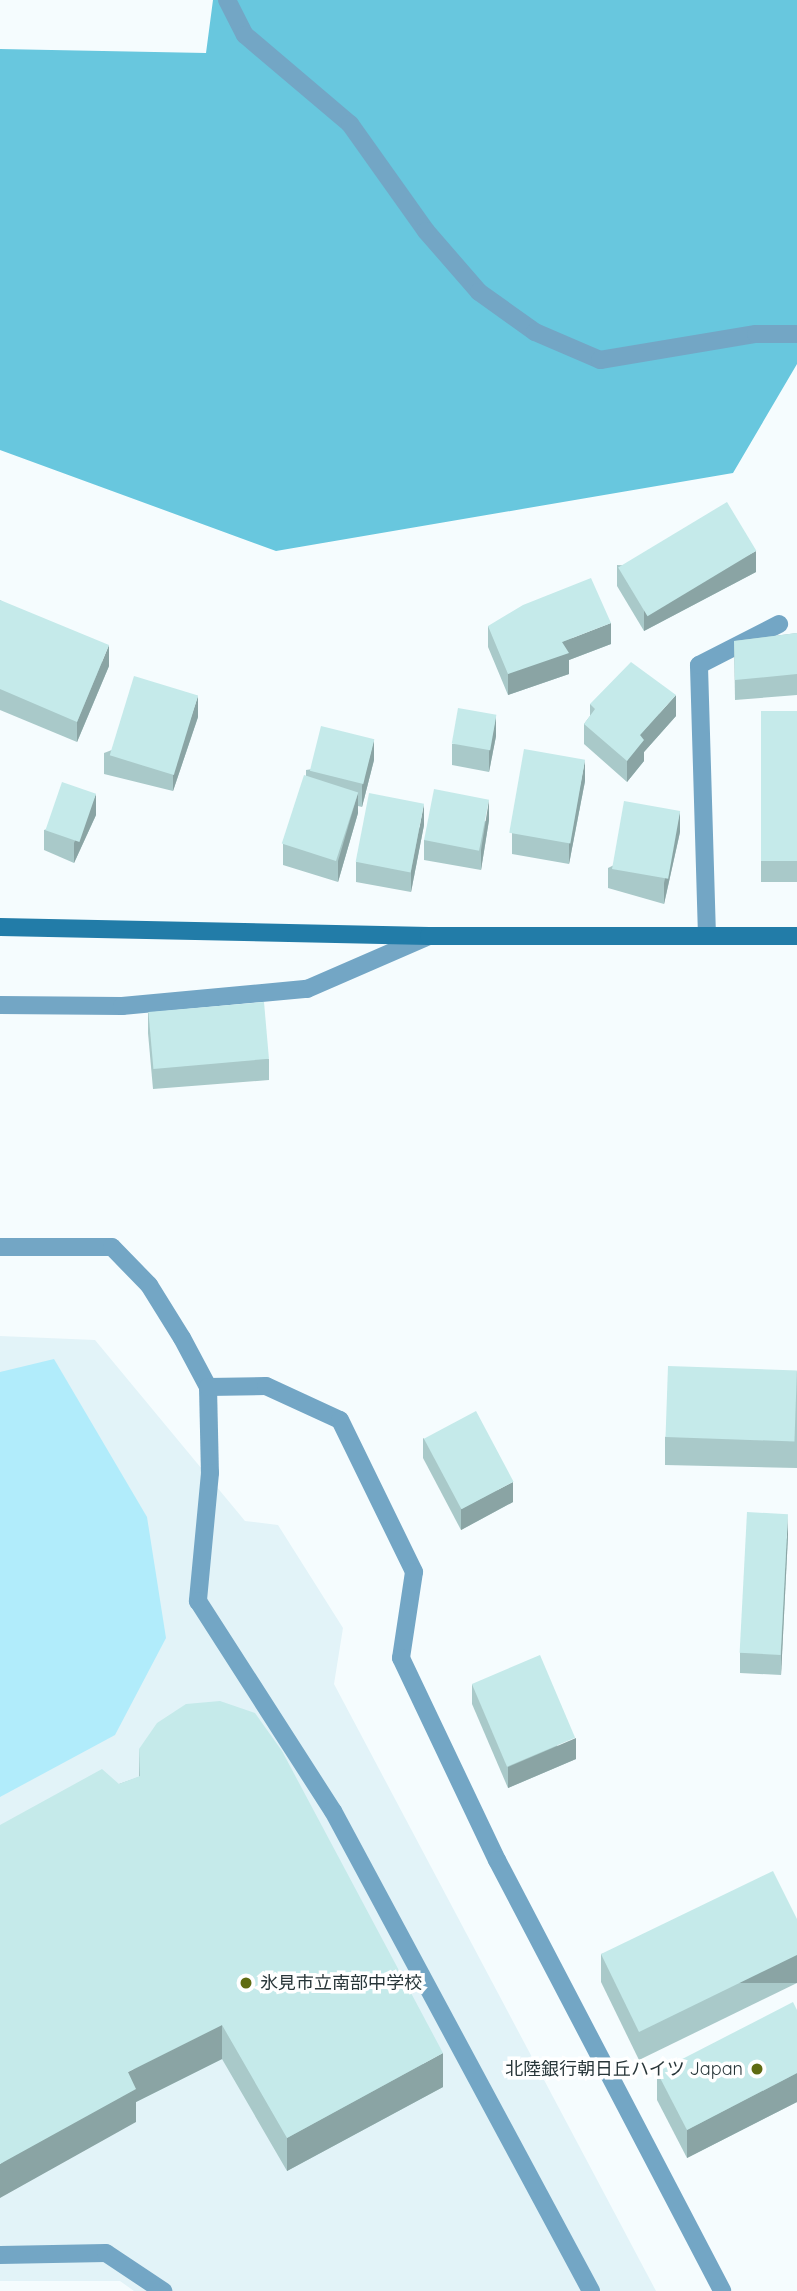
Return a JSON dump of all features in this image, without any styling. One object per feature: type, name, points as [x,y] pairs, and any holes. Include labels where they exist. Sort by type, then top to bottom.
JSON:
[{"type":"street","points":[[227,0],[245,35],[350,124],[426,231],[479,292],[535,332],[600,360],[756,334],[797,334]]},
{"type":"street","points":[[707,936],[699,665],[779,624]]},
{"type":"street","points":[[0,927],[429,936],[797,936]]},
{"type":"street","points":[[0,1005],[122,1006],[307,989],[429,936]]},
{"type":"street","points":[[0,1247],[112,1247],[149,1285],[208,1387],[210,1473],[198,1601],[333,1811],[591,2291]]},
{"type":"street","points":[[208,1387],[266,1386],[340,1420],[414,1572],[401,1658],[497,1860],[722,2291]]},
{"type":"street","points":[[0,2255],[106,2253],[163,2291]]},
{"type":"shaded area","points":[[213,0],[797,0],[797,364],[733,473],[276,551],[0,450],[0,49],[206,53]]},
{"type":"shaded area","name":"氷見市立南部中学校","points":[[0,1336],[95,1340],[245,1521],[278,1525],[343,1628],[334,1684],[656,2291],[134,2291],[120,2281],[0,2281]]},
{"type":"shaded area","points":[[54,1359],[147,1517],[166,1638],[115,1735],[0,1797],[0,1372]]},
{"type":"building","points":[[727,502],[756,551],[647,616],[618,567]]},
{"type":"building","points":[[591,578],[611,623],[562,642],[569,653],[508,674],[488,626],[523,605]]},
{"type":"building","points":[[0,600],[109,645],[77,722],[0,689]]},
{"type":"building","points":[[797,633],[797,674],[735,680],[734,641]]},
{"type":"building","points":[[631,662],[676,695],[640,735],[644,740],[627,761],[584,724],[595,709],[590,704]]},
{"type":"building","points":[[134,676],[198,696],[174,775],[110,755]]},
{"type":"building","points":[[458,708],[496,715],[490,750],[452,743]]},
{"type":"building","points":[[761,711],[797,711],[797,861],[761,861]]},
{"type":"building","points":[[321,726],[374,739],[363,784],[310,771]]},
{"type":"building","points":[[524,749],[585,760],[570,843],[509,833]]},
{"type":"building","points":[[304,775],[358,793],[336,861],[282,843]]},
{"type":"building","points":[[62,782],[96,794],[79,842],[45,830]]},
{"type":"building","points":[[434,789],[489,800],[479,851],[424,840]]},
{"type":"building","points":[[369,793],[424,804],[411,872],[356,862]]},
{"type":"building","points":[[624,801],[680,811],[668,879],[612,869]]},
{"type":"building","points":[[264,1002],[269,1059],[153,1069],[148,1012]]},
{"type":"building","points":[[668,1366],[797,1371],[794,1441],[666,1437]]},
{"type":"building","points":[[476,1411],[514,1482],[461,1509],[424,1439]]},
{"type":"building","points":[[747,1512],[788,1514],[781,1655],[740,1653]]},
{"type":"building","points":[[540,1655],[575,1738],[507,1767],[472,1684]]},
{"type":"building","points":[[220,1701],[255,1713],[282,1751],[443,2053],[287,2138],[222,2025],[128,2072],[136,2089],[0,2164],[0,1825],[102,1769],[119,1784],[140,1776],[139,1749],[157,1723],[186,1704]]},
{"type":"building","points":[[773,1871],[797,1919],[797,1955],[639,2032],[601,1954]]},
{"type":"building","points":[[793,2002],[797,2010],[797,2073],[687,2130],[657,2072]]},
{"type":"place","name":"氷見市立南部中学校","points":[[246,1983]]},
{"type":"place","name":"北陸銀行朝日丘ハイツ Japan","points":[[757,2069]]}]
